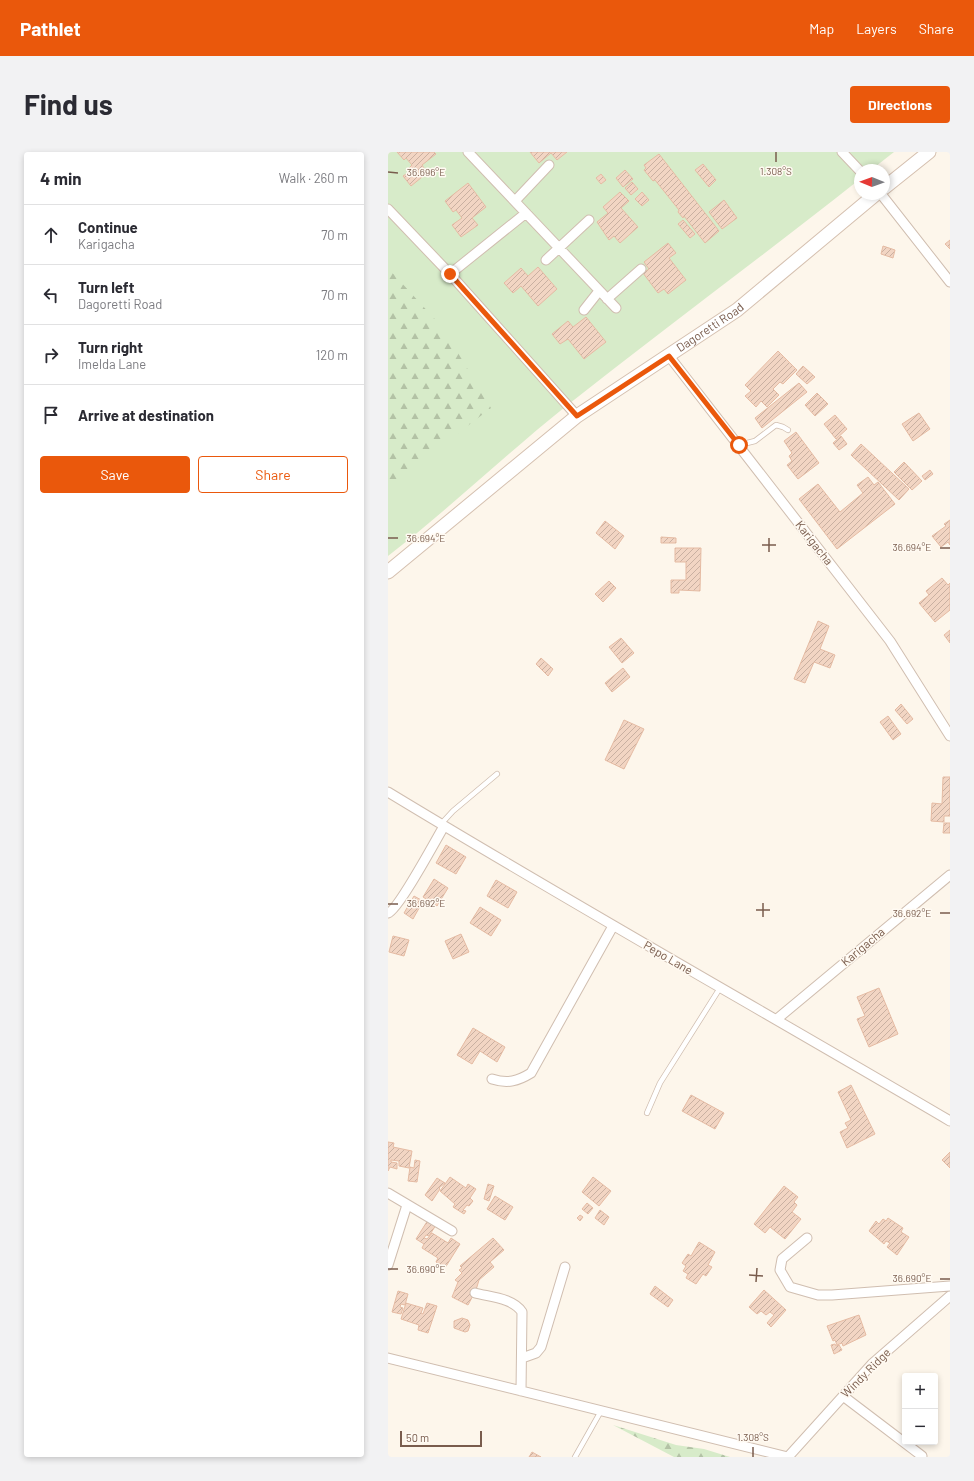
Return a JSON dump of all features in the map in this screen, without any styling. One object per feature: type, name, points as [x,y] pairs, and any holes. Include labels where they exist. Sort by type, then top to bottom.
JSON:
[{"type":"main road","points":[[890,183],[929,152]]},
{"type":"main road","name":"Dagoretti Road","points":[[388,572],[577,416],[737,310],[869,200]]},
{"type":"street","points":[[468,152],[558,249],[616,308]]},
{"type":"street","points":[[842,152],[854,165]]},
{"type":"street","points":[[515,201],[549,165]]},
{"type":"street","points":[[886,200],[950,282]]},
{"type":"street","points":[[388,209],[450,274],[577,416]]},
{"type":"street","points":[[450,274],[526,213]]},
{"type":"street","points":[[546,260],[589,220]]},
{"type":"street","points":[[607,299],[641,269]]},
{"type":"street","points":[[584,310],[599,291]]},
{"type":"street","name":"Karigacha","points":[[669,356],[890,641],[950,736]]},
{"type":"street","name":"Pepo Lane","points":[[388,792],[613,926],[777,1019],[950,1121]]},
{"type":"street","points":[[388,913],[393,910],[411,882],[442,825]]},
{"type":"street","name":"Karigacha","points":[[777,1019],[950,875]]},
{"type":"street","points":[[492,1079],[502,1082],[518,1081],[531,1073],[613,926]]},
{"type":"street","points":[[388,1193],[452,1230]]},
{"type":"street","points":[[388,1265],[407,1205]]},
{"type":"street","points":[[806,1238],[782,1259],[780,1270],[790,1287],[818,1295],[832,1295],[950,1286]]},
{"type":"street","points":[[522,1358],[536,1354],[541,1347],[565,1267]]},
{"type":"street","points":[[475,1293],[511,1302],[518,1306],[522,1312],[521,1391]]},
{"type":"street","name":"Windy Ridge","points":[[788,1457],[872,1364],[950,1296]]},
{"type":"street","points":[[388,1358],[788,1457]]},
{"type":"street","points":[[843,1396],[922,1456]]},
{"type":"lane","points":[[739,445],[755,441],[776,425],[784,427],[788,430]]},
{"type":"lane","points":[[442,825],[453,811],[497,774]]},
{"type":"lane","points":[[647,1113],[660,1083],[720,988]]},
{"type":"lane","points":[[576,1457],[601,1411]]},
{"type":"green space","points":[[388,152],[894,152],[879,164],[854,164],[854,184],[565,407],[433,520],[388,556]]},
{"type":"green space","points":[[388,268],[443,328],[491,408],[388,487]]},
{"type":"green space","points":[[613,1425],[676,1445],[704,1449],[730,1457],[674,1457]]},
{"type":"building","points":[[397,152],[434,152],[436,154],[422,165],[427,173],[411,186],[403,176],[409,172],[411,174],[413,173],[409,168],[412,165],[406,158],[404,160]]},
{"type":"building","points":[[530,152],[567,152],[557,160],[551,153],[539,163]]},
{"type":"building","points":[[659,154],[719,231],[705,243],[684,216],[683,218],[678,212],[679,210],[655,180],[653,181],[644,170],[646,168],[644,165]]},
{"type":"building","points":[[703,164],[716,180],[709,187],[695,170]]},
{"type":"building","points":[[625,170],[633,179],[623,187],[616,178]]},
{"type":"building","points":[[601,174],[606,180],[601,184],[596,178]]},
{"type":"building","points":[[632,182],[638,189],[631,195],[625,188]]},
{"type":"building","points":[[468,183],[486,207],[472,218],[478,225],[461,237],[452,225],[462,218],[456,210],[453,212],[445,201]]},
{"type":"building","points":[[620,192],[629,201],[621,208],[638,227],[620,243],[614,236],[609,240],[597,222],[608,213],[603,207]]},
{"type":"building","points":[[642,192],[649,200],[642,206],[635,199]]},
{"type":"building","points":[[724,200],[737,218],[722,229],[709,212]]},
{"type":"building","points":[[683,220],[695,234],[690,238],[678,224]]},
{"type":"building","points":[[950,240],[950,249],[945,244]]},
{"type":"building","points":[[668,243],[676,253],[669,258],[686,280],[668,294],[664,289],[658,293],[643,273],[649,269],[644,262]]},
{"type":"building","points":[[883,246],[895,250],[893,258],[881,254]]},
{"type":"building","points":[[538,267],[557,289],[538,306],[521,286],[513,293],[504,283],[521,268],[528,276]]},
{"type":"building","points":[[586,317],[606,342],[584,359],[568,339],[560,344],[552,334],[568,321],[573,327]]},
{"type":"building","points":[[778,351],[797,370],[783,384],[780,382],[773,389],[779,395],[767,407],[761,401],[756,407],[745,396],[751,391],[745,385]]},
{"type":"building","points":[[803,366],[815,377],[807,384],[796,374]]},
{"type":"building","points":[[799,383],[807,392],[762,428],[755,418]]},
{"type":"building","points":[[817,393],[828,404],[815,416],[805,405]]},
{"type":"building","points":[[919,413],[930,429],[913,441],[902,424]]},
{"type":"building","points":[[835,415],[847,429],[836,439],[824,424]]},
{"type":"building","points":[[796,432],[819,463],[798,479],[787,465],[792,461],[789,456],[792,453],[784,441]]},
{"type":"building","points":[[841,436],[847,444],[839,450],[833,443]]},
{"type":"building","points":[[861,444],[909,489],[899,500],[851,455]]},
{"type":"building","points":[[904,462],[922,481],[912,490],[894,472]]},
{"type":"building","points":[[930,470],[933,474],[925,480],[922,476]]},
{"type":"building","points":[[868,477],[874,485],[878,482],[895,504],[837,549],[799,499],[818,484],[840,512],[863,493],[857,485]]},
{"type":"building","points":[[950,520],[950,545],[948,542],[941,547],[932,536],[946,526],[944,524]]},
{"type":"building","points":[[605,521],[624,536],[615,549],[596,533]]},
{"type":"building","points":[[661,537],[676,538],[676,543],[661,543]]},
{"type":"building","points":[[675,548],[701,548],[700,591],[679,590],[679,593],[671,593],[671,580],[686,580],[686,562],[675,562]]},
{"type":"building","points":[[942,578],[948,585],[950,583],[950,610],[935,622],[919,603],[929,595],[926,591]]},
{"type":"building","points":[[609,581],[616,588],[603,602],[595,594]]},
{"type":"building","points":[[818,621],[829,626],[820,649],[835,655],[830,668],[814,662],[805,683],[794,679]]},
{"type":"building","points":[[950,630],[950,643],[944,635]]},
{"type":"building","points":[[621,638],[634,653],[622,663],[609,647]]},
{"type":"building","points":[[541,658],[553,669],[548,676],[536,664]]},
{"type":"building","points":[[623,668],[630,677],[612,692],[605,683]]},
{"type":"building","points":[[901,704],[913,719],[907,724],[895,710]]},
{"type":"building","points":[[888,716],[901,734],[893,740],[880,722]]},
{"type":"building","points":[[624,720],[644,729],[624,769],[605,760]]},
{"type":"building","points":[[943,777],[950,777],[950,816],[944,816],[944,822],[931,821],[932,803],[942,804]]},
{"type":"building","points":[[944,823],[950,823],[950,833],[943,833]]},
{"type":"building","points":[[446,845],[466,857],[456,874],[436,863]]},
{"type":"building","points":[[434,879],[448,888],[437,906],[423,897]]},
{"type":"building","points":[[496,880],[517,892],[508,908],[487,896]]},
{"type":"building","points":[[414,896],[423,901],[413,919],[404,913]]},
{"type":"building","points":[[480,907],[501,920],[491,936],[470,923]]},
{"type":"building","points":[[461,934],[469,952],[453,959],[445,941]]},
{"type":"building","points":[[393,936],[409,940],[404,956],[389,952]]},
{"type":"building","points":[[879,988],[898,1034],[869,1047],[857,1019],[865,1016],[857,997]]},
{"type":"building","points":[[473,1028],[505,1047],[497,1062],[480,1051],[472,1064],[457,1055]]},
{"type":"building","points":[[851,1085],[875,1134],[847,1148],[840,1132],[848,1128],[845,1123],[851,1120],[838,1092]]},
{"type":"building","points":[[691,1095],[724,1113],[715,1129],[682,1111]]},
{"type":"building","points":[[388,1142],[394,1143],[393,1147],[412,1151],[409,1168],[399,1166],[399,1161],[391,1160],[391,1162],[397,1163],[397,1169],[390,1167],[388,1171]]},
{"type":"building","points":[[950,1152],[950,1168],[942,1160]]},
{"type":"building","points":[[415,1160],[420,1161],[417,1182],[408,1181],[410,1167],[414,1168]]},
{"type":"building","points":[[450,1177],[466,1188],[468,1184],[476,1189],[470,1198],[473,1201],[463,1210],[466,1211],[464,1214],[453,1207],[455,1204],[440,1191]]},
{"type":"building","points":[[593,1177],[611,1191],[599,1206],[582,1192]]},
{"type":"building","points":[[437,1178],[445,1183],[439,1188],[440,1189],[432,1201],[425,1195]]},
{"type":"building","points":[[488,1184],[494,1186],[489,1201],[484,1199]]},
{"type":"building","points":[[784,1186],[798,1197],[794,1202],[797,1205],[792,1212],[801,1219],[785,1239],[770,1227],[765,1233],[754,1224]]},
{"type":"building","points":[[495,1196],[513,1207],[505,1220],[487,1209]]},
{"type":"building","points":[[587,1203],[593,1208],[588,1214],[582,1209]]},
{"type":"building","points":[[600,1210],[609,1217],[604,1225],[595,1218]]},
{"type":"building","points":[[580,1215],[583,1217],[580,1221],[577,1218]]},
{"type":"building","points":[[888,1218],[903,1228],[901,1232],[909,1237],[897,1255],[887,1247],[890,1243],[886,1241],[884,1244],[869,1231],[876,1221],[879,1224],[883,1219],[886,1221]]},
{"type":"building","points":[[428,1220],[436,1225],[429,1236],[426,1235],[424,1238],[427,1239],[432,1233],[448,1243],[451,1238],[460,1244],[445,1268],[436,1262],[438,1258],[422,1248],[424,1244],[416,1239]]},
{"type":"building","points":[[493,1238],[504,1250],[490,1262],[494,1267],[479,1280],[476,1290],[468,1305],[452,1297],[458,1282],[455,1280],[462,1273],[459,1270],[462,1268],[460,1266]]},
{"type":"building","points":[[699,1242],[715,1252],[708,1265],[712,1267],[706,1276],[703,1274],[696,1284],[686,1278],[688,1274],[683,1271],[686,1266],[682,1263],[688,1254],[691,1256]]},
{"type":"building","points":[[655,1286],[673,1300],[668,1307],[650,1294]]},
{"type":"building","points":[[764,1290],[786,1310],[771,1327],[767,1323],[774,1315],[770,1312],[766,1315],[761,1311],[757,1314],[749,1307]]},
{"type":"building","points":[[398,1291],[408,1294],[405,1305],[401,1304],[400,1307],[403,1308],[401,1314],[392,1312]]},
{"type":"building","points":[[406,1303],[423,1308],[421,1313],[423,1314],[427,1303],[437,1306],[428,1333],[418,1330],[419,1325],[401,1319]]},
{"type":"building","points":[[859,1315],[866,1335],[843,1346],[842,1343],[837,1345],[835,1340],[833,1341],[827,1326]]},
{"type":"building","points":[[462,1318],[468,1320],[470,1325],[468,1331],[465,1332],[454,1328],[454,1321]]},
{"type":"building","points":[[835,1344],[836,1346],[839,1345],[842,1350],[834,1354],[831,1345]]},
{"type":"building","points":[[532,1452],[541,1457],[529,1457]]},
{"type":"route","points":[[450,274],[577,416],[669,356],[739,445]]}]
